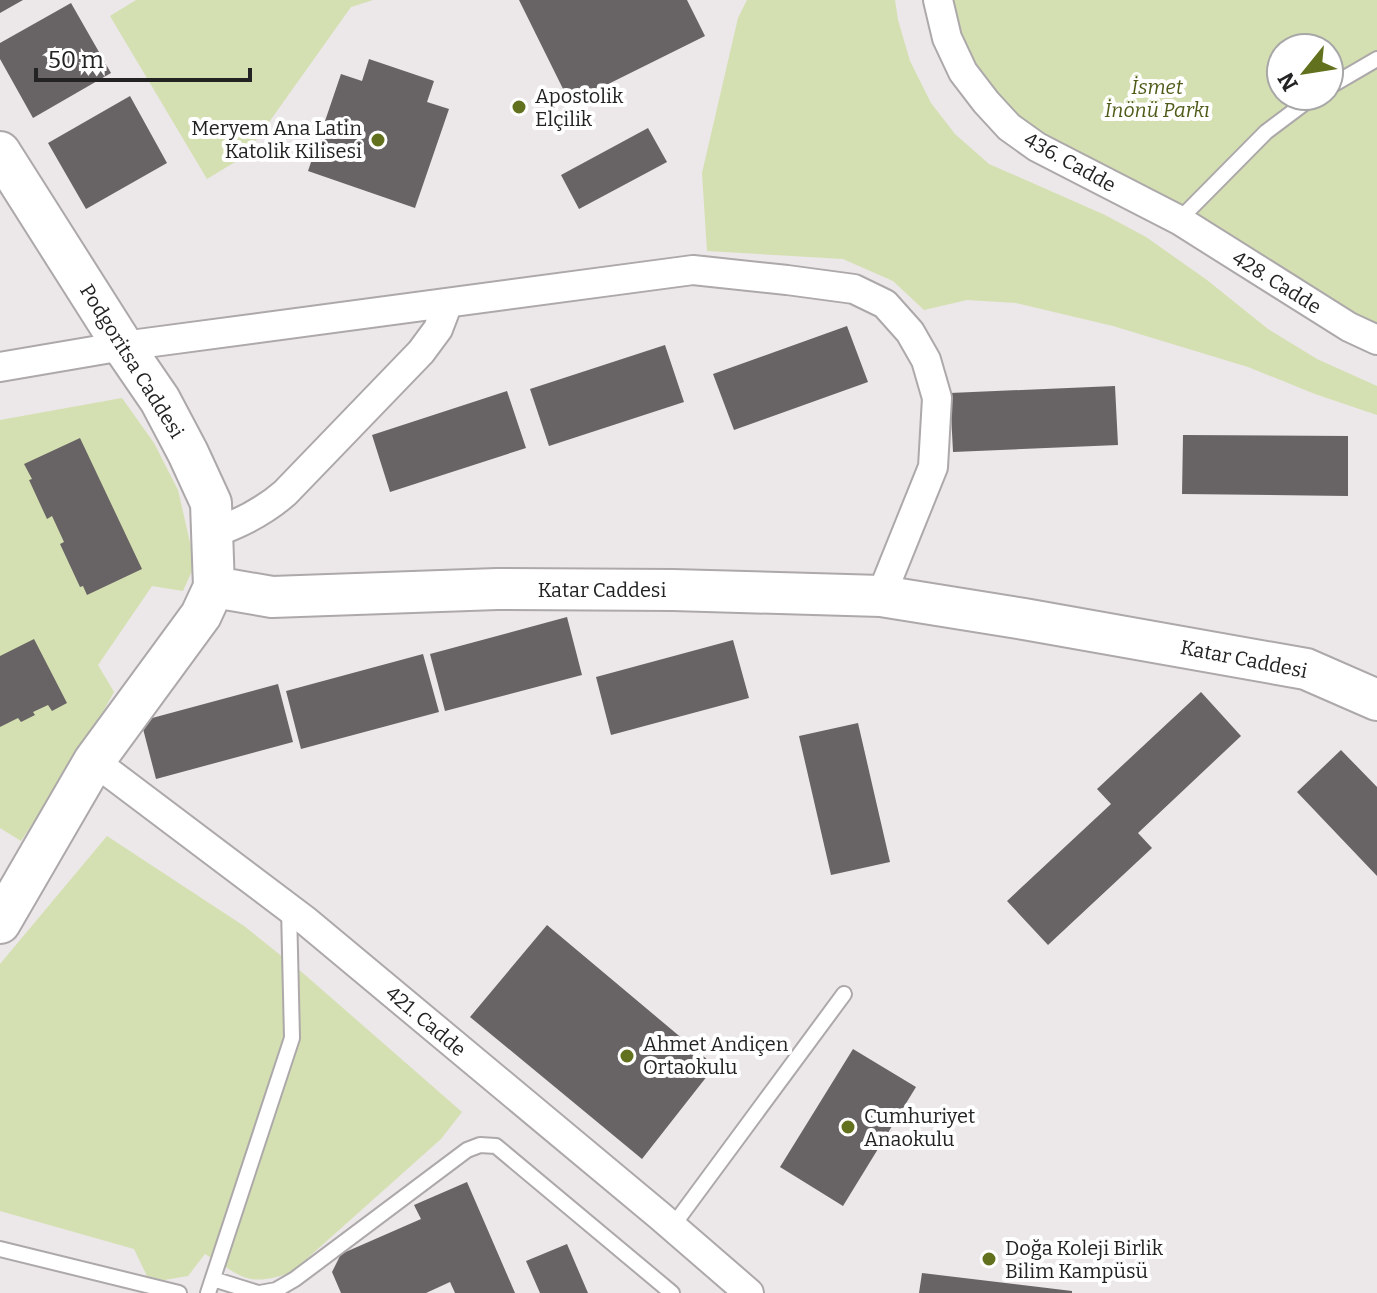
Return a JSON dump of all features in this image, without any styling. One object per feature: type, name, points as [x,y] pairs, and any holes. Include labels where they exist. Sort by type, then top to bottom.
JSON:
[{"type":"main road","name":"Podgoritsa Caddesi","points":[[0,152],[160,400],[188,453],[211,503],[214,587]]},
{"type":"main road","name":"Katar Caddesi","points":[[214,587],[272,597],[497,589],[881,596],[1306,669],[1377,700]]},
{"type":"main road","points":[[0,923],[94,761],[201,615],[214,587]]},
{"type":"street","name":"436. Cadde","points":[[938,0],[947,38],[963,72],[1009,127],[1037,147],[1179,220]]},
{"type":"street","name":"428. Cadde","points":[[1179,220],[1349,327],[1377,340]]},
{"type":"street","points":[[0,367],[123,346],[693,270],[854,289],[885,304],[910,332],[926,360],[937,398],[933,467],[881,596]]},
{"type":"street","points":[[212,533],[253,517],[285,493],[421,352],[438,329],[448,303]]},
{"type":"street","name":"421. Cadde","points":[[94,761],[289,908],[749,1293]]},
{"type":"lane","points":[[1345,78],[1377,59]]},
{"type":"lane","points":[[1179,220],[1266,132],[1293,112]]},
{"type":"lane","points":[[289,908],[292,1038],[210,1286],[259,1293],[276,1290],[467,1150],[480,1145],[496,1146],[672,1293]]},
{"type":"lane","points":[[672,1227],[844,994]]},
{"type":"lane","points":[[0,1249],[179,1293]]},
{"type":"green space","points":[[136,0],[373,0],[351,7],[245,156],[207,179],[110,16]]},
{"type":"green space","points":[[747,0],[895,0],[910,61],[931,103],[955,134],[989,164],[1105,215],[1146,237],[1268,329],[1317,359],[1377,386],[1377,415],[1248,367],[1113,326],[1016,303],[967,300],[924,310],[893,281],[843,259],[707,251],[702,173],[738,18]]},
{"type":"green space","name":"İsmet İnönü Parkı","points":[[938,0],[1377,0],[1377,340],[1009,127]]},
{"type":"green space","points":[[122,398],[154,443],[178,490],[195,564],[183,591],[152,586],[98,665],[114,692],[81,751],[21,841],[0,828],[0,420]]},
{"type":"green space","points":[[107,836],[244,926],[304,974],[462,1112],[441,1139],[292,1272],[265,1279],[246,1278],[205,1254],[188,1276],[164,1280],[147,1276],[134,1249],[0,1211],[0,964]]},
{"type":"building","points":[[0,0],[23,0],[0,13]]},
{"type":"building","points":[[519,0],[687,0],[705,36],[570,103]]},
{"type":"building","points":[[71,3],[111,73],[33,118],[0,59],[0,43]]},
{"type":"building","name":"Meryem Ana Latin Katolik Kilisesi","points":[[369,59],[434,81],[427,102],[449,109],[415,208],[308,171],[341,74],[362,81]]},
{"type":"building","points":[[130,96],[167,163],[86,209],[48,143]]},
{"type":"building","points":[[648,128],[667,162],[579,209],[561,175]]},
{"type":"building","points":[[847,326],[868,382],[734,430],[713,374]]},
{"type":"building","points":[[665,345],[684,402],[549,446],[530,389]]},
{"type":"building","points":[[1115,386],[1118,445],[953,452],[950,393]]},
{"type":"building","points":[[507,391],[526,448],[390,492],[372,435]]},
{"type":"building","points":[[1183,435],[1348,436],[1348,496],[1182,494]]},
{"type":"building","points":[[80,438],[142,569],[87,595],[83,586],[80,587],[60,544],[64,542],[52,516],[47,519],[24,464]]},
{"type":"building","points":[[567,617],[582,675],[445,711],[430,654]]},
{"type":"building","points":[[34,639],[67,703],[52,711],[48,705],[21,722],[18,718],[0,727],[0,656]]},
{"type":"building","points":[[733,640],[749,698],[611,735],[596,677]]},
{"type":"building","points":[[423,654],[439,712],[301,749],[286,691]]},
{"type":"building","points":[[278,684],[293,742],[156,779],[141,721]]},
{"type":"building","points":[[1201,692],[1241,736],[1138,833],[1152,848],[1048,945],[1007,901],[1111,804],[1097,789]]},
{"type":"building","points":[[858,723],[890,862],[831,875],[799,736]]},
{"type":"building","points":[[1341,750],[1377,787],[1377,876],[1297,792]]},
{"type":"building","points":[[547,925],[715,1066],[642,1159],[470,1017]]},
{"type":"building","name":"Cumhuriyet Anaokulu","points":[[853,1049],[916,1087],[843,1206],[780,1167]]},
{"type":"building","points":[[467,1182],[515,1293],[455,1293],[450,1282],[426,1293],[341,1293],[332,1272],[341,1254],[421,1219],[414,1205]]},
{"type":"building","points":[[567,1244],[588,1293],[540,1293],[526,1261]]},
{"type":"building","points":[[922,1273],[1072,1291],[1072,1293],[919,1293]]},
{"type":"place","name":"Apostolik Elçilik","points":[[519,107]]},
{"type":"place","name":"Meryem Ana Latin Katolik Kilisesi","points":[[378,140]]},
{"type":"place","name":"Ahmet Andiçen Ortaokulu","points":[[627,1056]]},
{"type":"place","name":"Cumhuriyet Anaokulu","points":[[848,1127]]},
{"type":"place","name":"Doğa Koleji Birlik Bilim Kampüsü","points":[[989,1259]]}]
